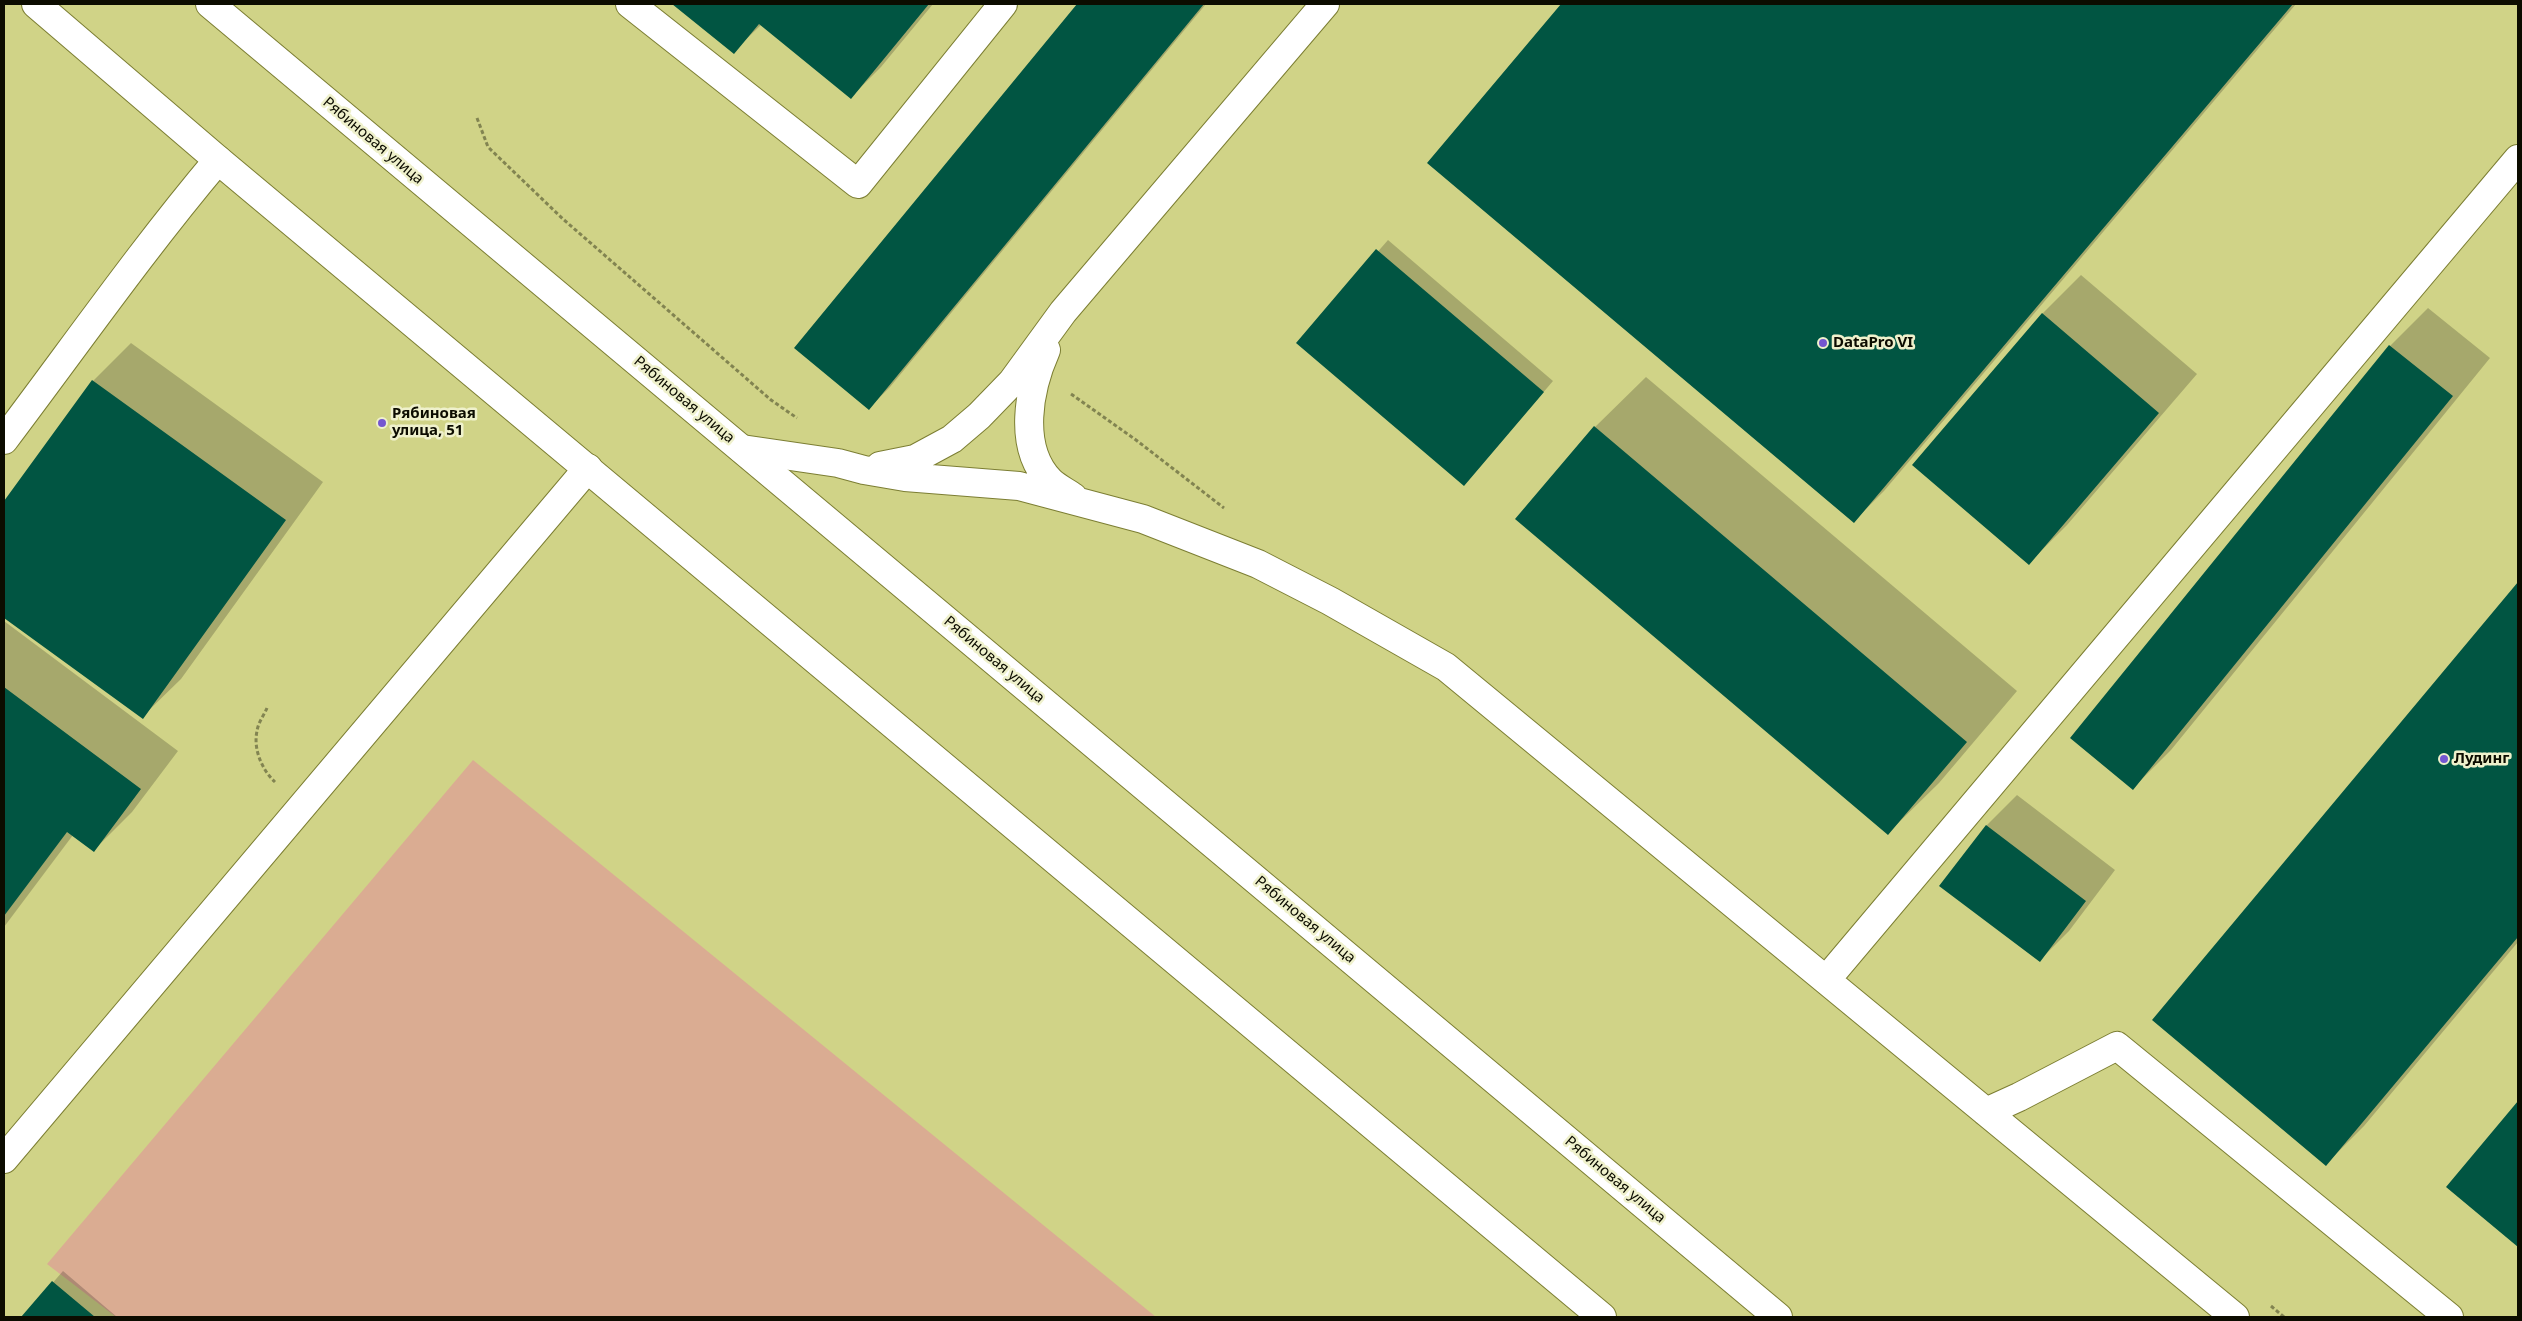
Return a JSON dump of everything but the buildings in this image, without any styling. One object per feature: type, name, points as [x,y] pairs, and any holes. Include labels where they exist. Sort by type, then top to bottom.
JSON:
[{"type":"main road","points":[[36,4],[218,160],[1602,1317]]},
{"type":"main road","name":"Рябиновая улица","points":[[210,4],[1778,1317]]},
{"type":"main road","points":[[630,4],[858,184],[1003,4]]},
{"type":"main road","points":[[864,470],[915,458],[952,439],[979,416],[1012,382],[1063,312],[1325,4]]},
{"type":"main road","points":[[1826,980],[2518,159]]},
{"type":"main road","points":[[4,440],[100,314],[167,220],[218,160]]},
{"type":"main road","points":[[1063,312],[1037,370],[1028,417],[1034,457],[1050,482],[1082,503]]},
{"type":"main road","points":[[742,449],[838,463],[864,470],[905,477],[1019,486],[1143,519],[1258,564],[1330,601],[1446,667],[2235,1317]]},
{"type":"main road","points":[[4,1159],[588,468]]},
{"type":"main road","points":[[1986,1112],[2019,1098],[2117,1046],[2449,1317]]},
{"type":"path","points":[[267,708],[257,730],[257,750],[265,774],[302,807]]},
{"type":"shaded area","points":[[473,760],[1156,1317],[116,1317],[47,1264]]},
{"type":"place","name":"DataPro VI","points":[[1823,343]]},
{"type":"place","name":"Рябиновая улица, 51","points":[[382,423]]},
{"type":"place","name":"Лудинг","points":[[2444,759]]}]
